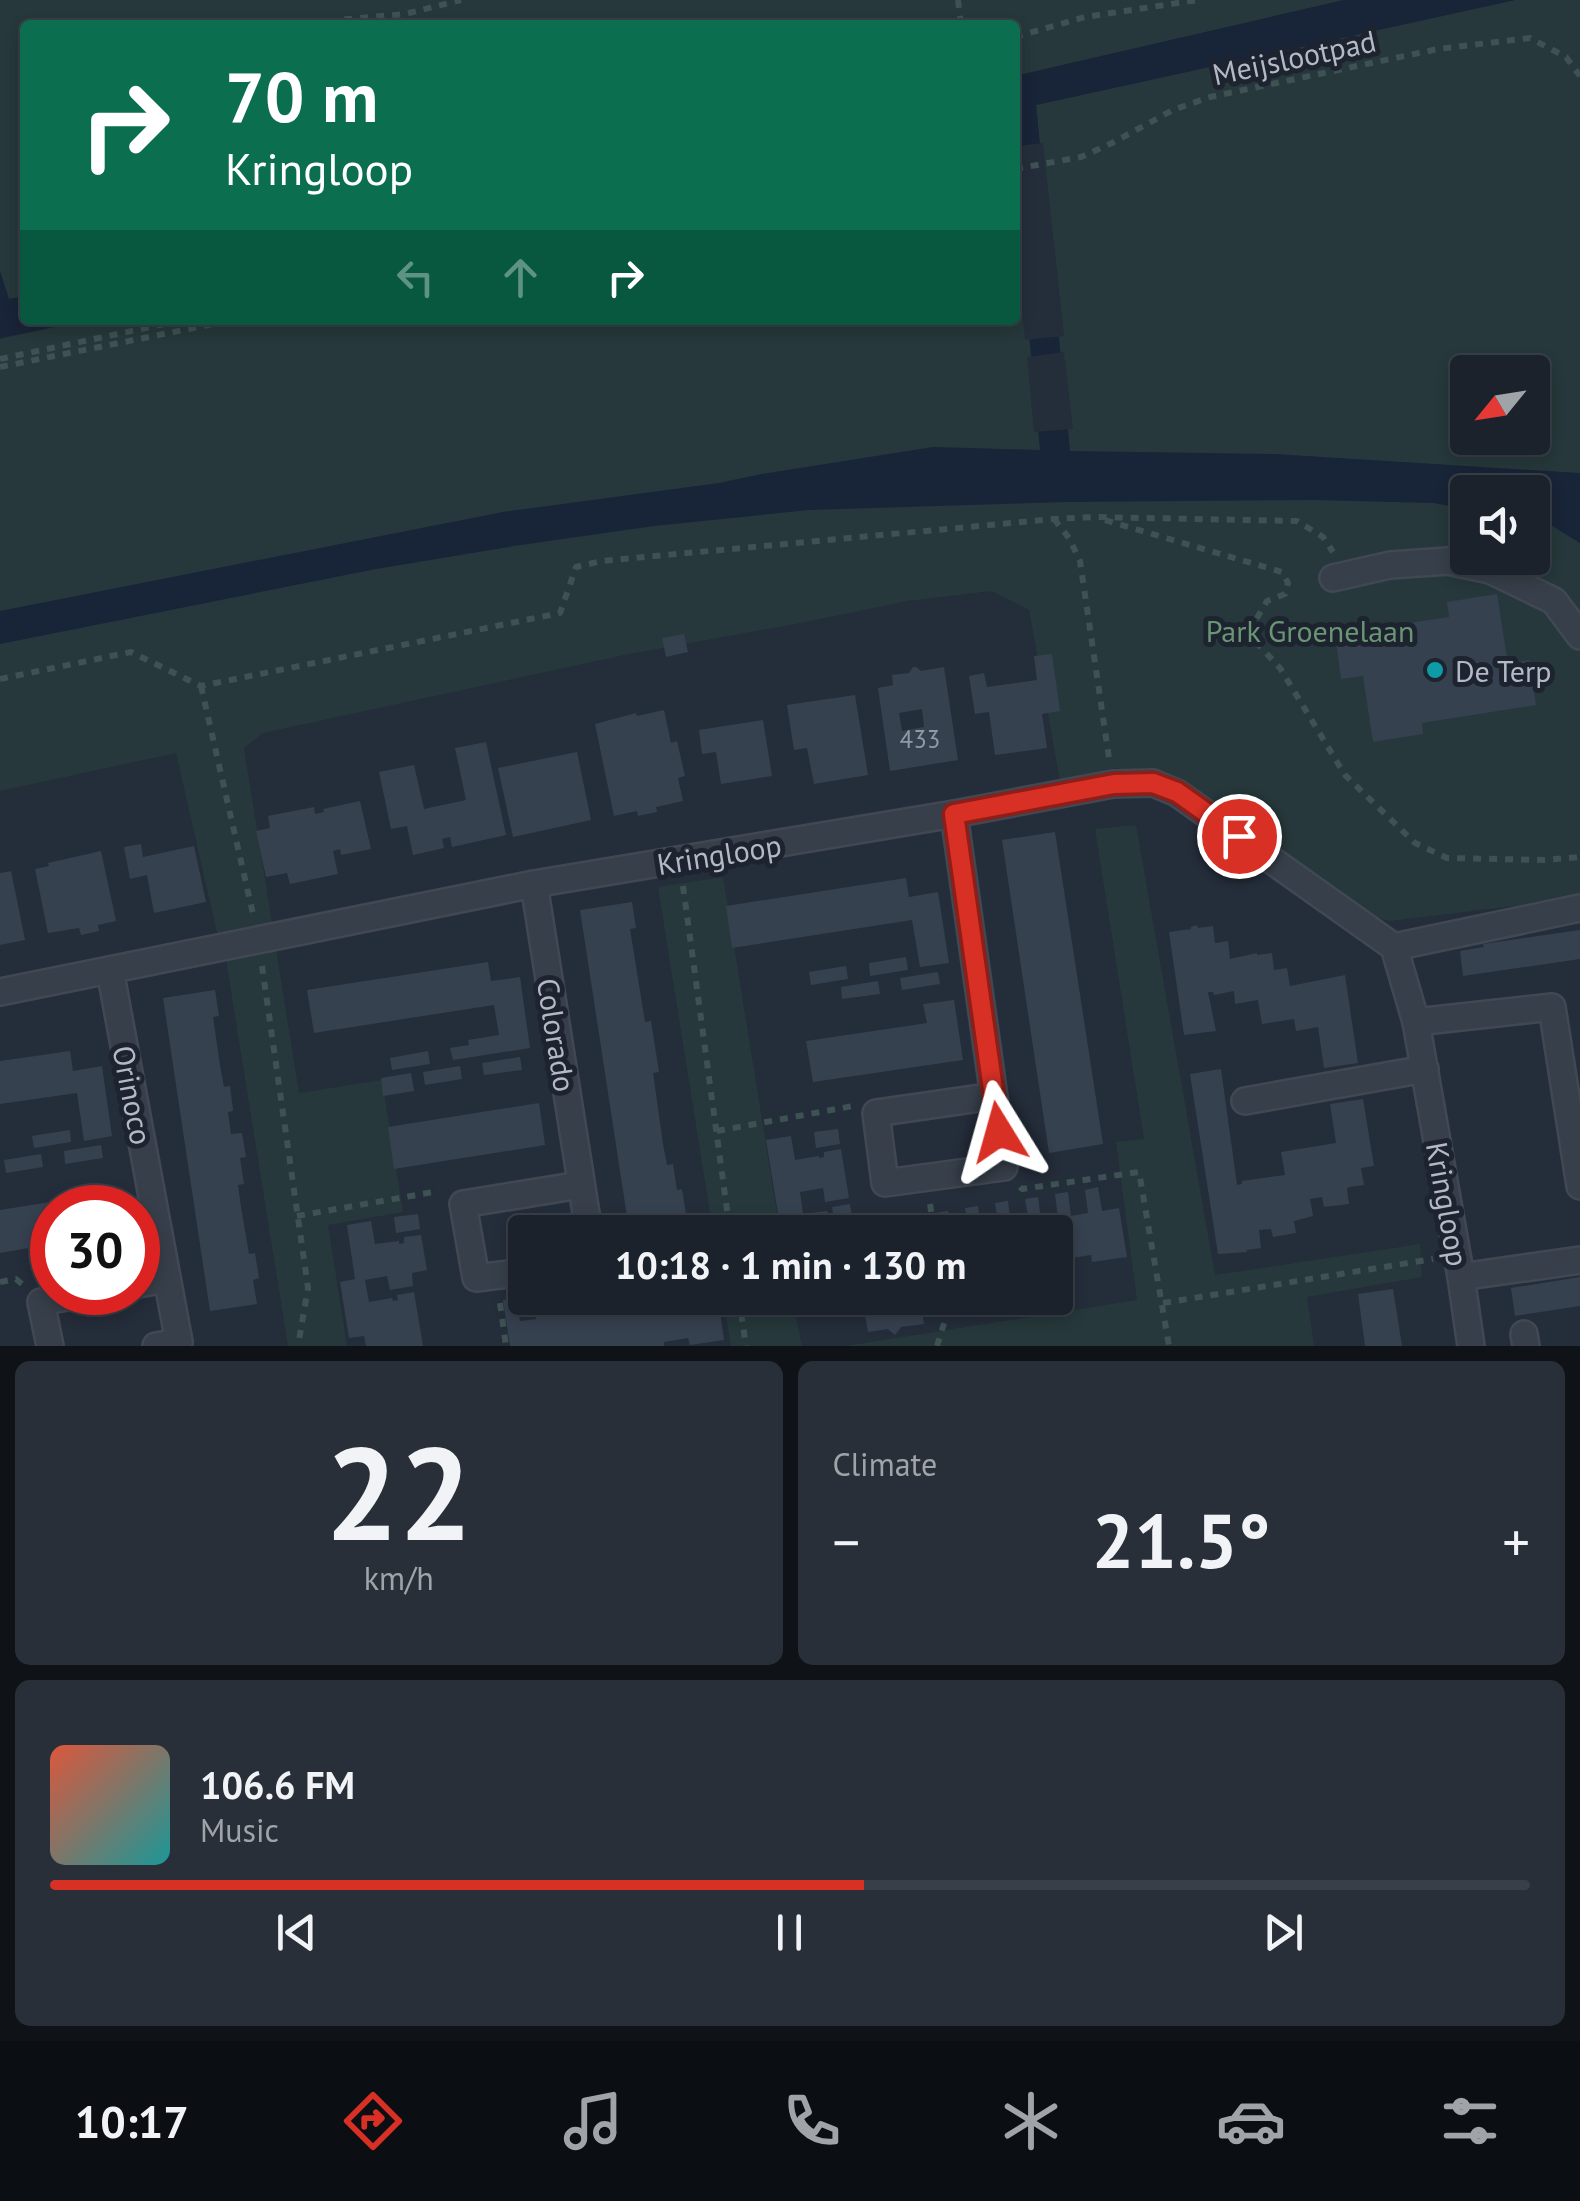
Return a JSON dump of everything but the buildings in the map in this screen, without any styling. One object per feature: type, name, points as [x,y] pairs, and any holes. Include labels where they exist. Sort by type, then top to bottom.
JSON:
[{"type":"street","points":[[1341,576],[1390,565],[1448,561],[1490,570],[1554,601],[1580,636]]},
{"type":"street","name":"Kringloop","points":[[0,992],[534,884],[1114,784],[1153,783],[1177,792],[1394,946],[1416,1022],[1470,1346]]},
{"type":"street","points":[[954,814],[1004,1166],[886,1183],[876,1113],[994,1096]]},
{"type":"street","name":"Colorado","points":[[534,884],[585,1215]]},
{"type":"street","points":[[1394,946],[1580,908]]},
{"type":"street","name":"Orinoco","points":[[110,970],[178,1342],[156,1346]]},
{"type":"street","points":[[1416,1022],[1552,1007],[1580,1186]]},
{"type":"street","points":[[1245,1101],[1424,1069]]},
{"type":"street","points":[[508,1274],[476,1278],[463,1204],[580,1185]]},
{"type":"street","points":[[1459,1266],[1580,1260]]},
{"type":"street","points":[[160,1280],[167,1279]]},
{"type":"street","points":[[44,1315],[50,1346]]},
{"type":"path","points":[[337,20],[405,14],[461,0]]},
{"type":"path","points":[[1020,36],[1085,17],[1198,0]]},
{"type":"path","name":"Meijslootpad","points":[[1020,168],[1081,157],[1174,110],[1210,97],[1438,49],[1530,38],[1566,58],[1580,76]]},
{"type":"path","points":[[0,358],[159,325]]},
{"type":"path","points":[[0,367],[208,325]]},
{"type":"path","points":[[1094,517],[1282,572],[1288,583],[1285,594],[1267,600],[1254,623],[1256,642],[1280,668],[1345,775],[1414,843],[1447,858],[1580,857]]},
{"type":"path","points":[[1054,519],[1080,561],[1114,784]]},
{"type":"path","points":[[0,678],[131,652],[201,686],[560,613],[576,566],[1054,519],[1297,522],[1323,537],[1341,576]]},
{"type":"path","points":[[201,686],[258,939],[308,1288],[298,1346]]},
{"type":"path","points":[[679,860],[728,1215]]},
{"type":"path","points":[[716,1131],[857,1105],[876,1113]]},
{"type":"path","points":[[1022,1189],[1139,1172],[1169,1346]]},
{"type":"path","points":[[297,1216],[443,1191],[463,1204]]},
{"type":"path","points":[[1163,1303],[1459,1266]]},
{"type":"path","points":[[496,1276],[506,1346]]},
{"type":"path","points":[[741,1315],[746,1346]]},
{"type":"path","points":[[937,1346],[946,1315]]},
{"type":"green space","points":[[0,0],[1344,0],[1020,75],[1020,20],[20,20],[20,297],[0,301]]},
{"type":"green space","name":"Park Groenelaan","points":[[1515,0],[1580,0],[1580,898],[1390,921],[1361,915],[1175,783],[1121,775],[1119,768],[1103,770],[1104,778],[1061,786],[1029,610],[992,591],[907,601],[624,655],[263,733],[244,748],[299,1093],[382,1080],[403,1212],[328,1225],[347,1346],[288,1346],[223,941],[219,941],[176,753],[0,791],[0,339],[65,325],[1020,325],[1020,210],[1070,451],[1036,105]]},
{"type":"green space","points":[[1136,825],[1215,1275],[1420,1244],[1422,1277],[1307,1297],[1314,1346],[846,1346],[1042,1315],[1073,1315],[1073,1310],[1137,1300],[1116,1142],[1144,1139],[1095,829]]},
{"type":"green space","points":[[723,877],[777,1215],[710,1215],[658,887]]},
{"type":"green space","points":[[726,1315],[796,1315],[802,1346],[731,1346]]},
{"type":"water","points":[[1344,0],[1515,0],[1036,105],[1070,451],[1274,454],[1580,473],[1580,543],[1550,525],[1550,475],[1450,475],[1450,506],[1315,500],[809,510],[514,546],[376,569],[0,644],[0,611],[503,512],[719,483],[933,447],[1040,450],[1020,239],[1020,75]]},
{"type":"water","points":[[0,271],[9,299],[20,297],[20,325],[64,325],[0,338]]},
{"type":"pier","points":[[1043,143],[1064,336],[1025,340],[1020,289],[1020,145]]},
{"type":"pier","points":[[1064,352],[1073,429],[1034,432],[1027,357]]},
{"type":"place","name":"De Terp","points":[[1435,670]]},
{"type":"route","points":[[999,1132],[954,814],[1114,784],[1153,783],[1177,792],[1239,836]]}]
